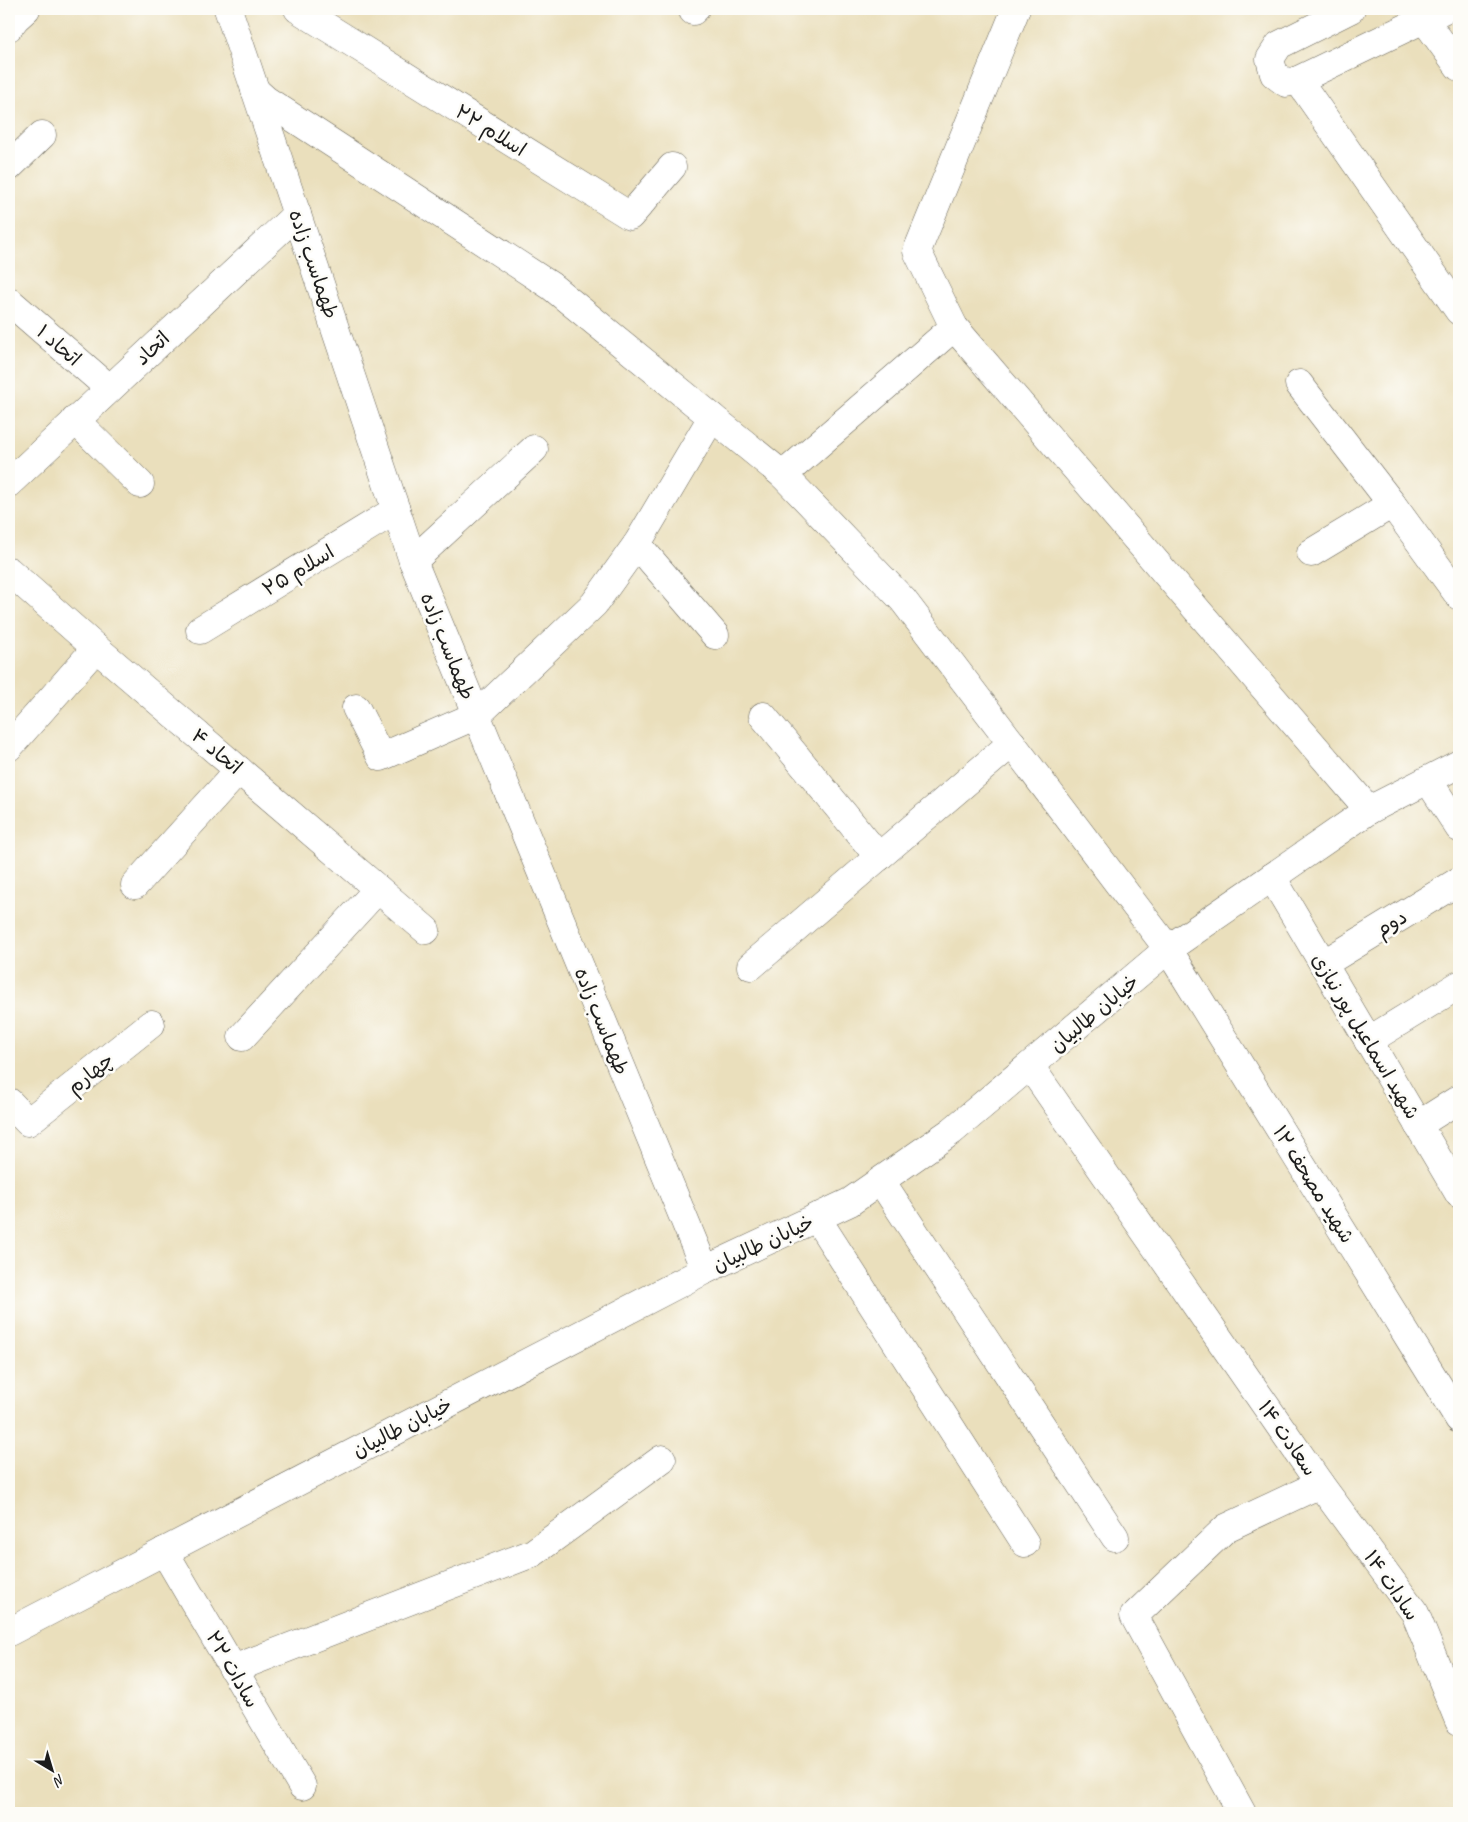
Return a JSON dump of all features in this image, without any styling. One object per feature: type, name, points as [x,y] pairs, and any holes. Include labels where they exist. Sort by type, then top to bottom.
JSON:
[{"type":"street","points":[[9,27],[26,9]]},
{"type":"street","name":"طهماسب زاده","points":[[228,9],[413,561],[705,1270]]},
{"type":"street","name":"اسلام ۲۲","points":[[298,9],[630,216],[672,167]]},
{"type":"street","points":[[1016,9],[918,251],[954,327],[1369,810]]},
{"type":"street","points":[[1351,9],[1280,45],[1270,59],[1274,74],[1286,83],[1298,80],[1434,14],[1459,68]]},
{"type":"street","points":[[1298,80],[1459,311]]},
{"type":"street","name":"شهید مصحف ۱۲","points":[[255,90],[283,111],[551,286],[784,475],[903,600],[1168,949],[1459,1419]]},
{"type":"street","points":[[9,167],[42,135]]},
{"type":"street","name":"اتحاد","points":[[9,483],[296,214]]},
{"type":"street","name":"اتحاد ۱","points":[[9,301],[109,388]]},
{"type":"street","points":[[784,475],[954,327]]},
{"type":"street","points":[[1299,384],[1392,504],[1459,596]]},
{"type":"street","points":[[356,708],[381,757],[476,715],[594,604],[637,544],[712,416]]},
{"type":"street","points":[[75,420],[140,484]]},
{"type":"street","points":[[413,561],[534,449]]},
{"type":"street","points":[[1311,553],[1392,504]]},
{"type":"street","name":"اسلام ۲۵","points":[[200,630],[396,510]]},
{"type":"street","points":[[637,544],[715,635]]},
{"type":"street","name":"اتحاد ۴","points":[[9,570],[96,648],[426,930]]},
{"type":"street","points":[[9,747],[96,648]]},
{"type":"street","points":[[763,716],[880,857]]},
{"type":"street","points":[[751,966],[1012,743]]},
{"type":"street","name":"خیابان طالبیان","points":[[9,1632],[705,1270],[850,1202],[952,1131],[1168,949],[1369,810],[1459,764]]},
{"type":"street","points":[[135,885],[240,770]]},
{"type":"street","points":[[1428,780],[1459,828]]},
{"type":"street","name":"شهید اسماعیل پور نیازی","points":[[1272,877],[1459,1194]]},
{"type":"street","name":"دوم","points":[[1323,964],[1459,881]]},
{"type":"street","points":[[242,1037],[378,889]]},
{"type":"street","points":[[1368,1041],[1459,985]]},
{"type":"street","name":"چهارم","points":[[9,1102],[28,1122],[151,1024]]},
{"type":"street","name":"سعادت ۱۴","points":[[1030,1066],[1320,1484],[1226,1528],[1134,1616],[1242,1813]]},
{"type":"street","points":[[1418,1125],[1459,1099]]},
{"type":"street","points":[[881,1181],[1115,1537]]},
{"type":"street","points":[[816,1217],[1025,1543]]},
{"type":"street","points":[[233,1669],[533,1553],[662,1458]]},
{"type":"street","name":"سادات ۱۴","points":[[1320,1484],[1415,1613],[1459,1721]]},
{"type":"street","name":"سادات ۲۲","points":[[164,1551],[302,1786]]}]
